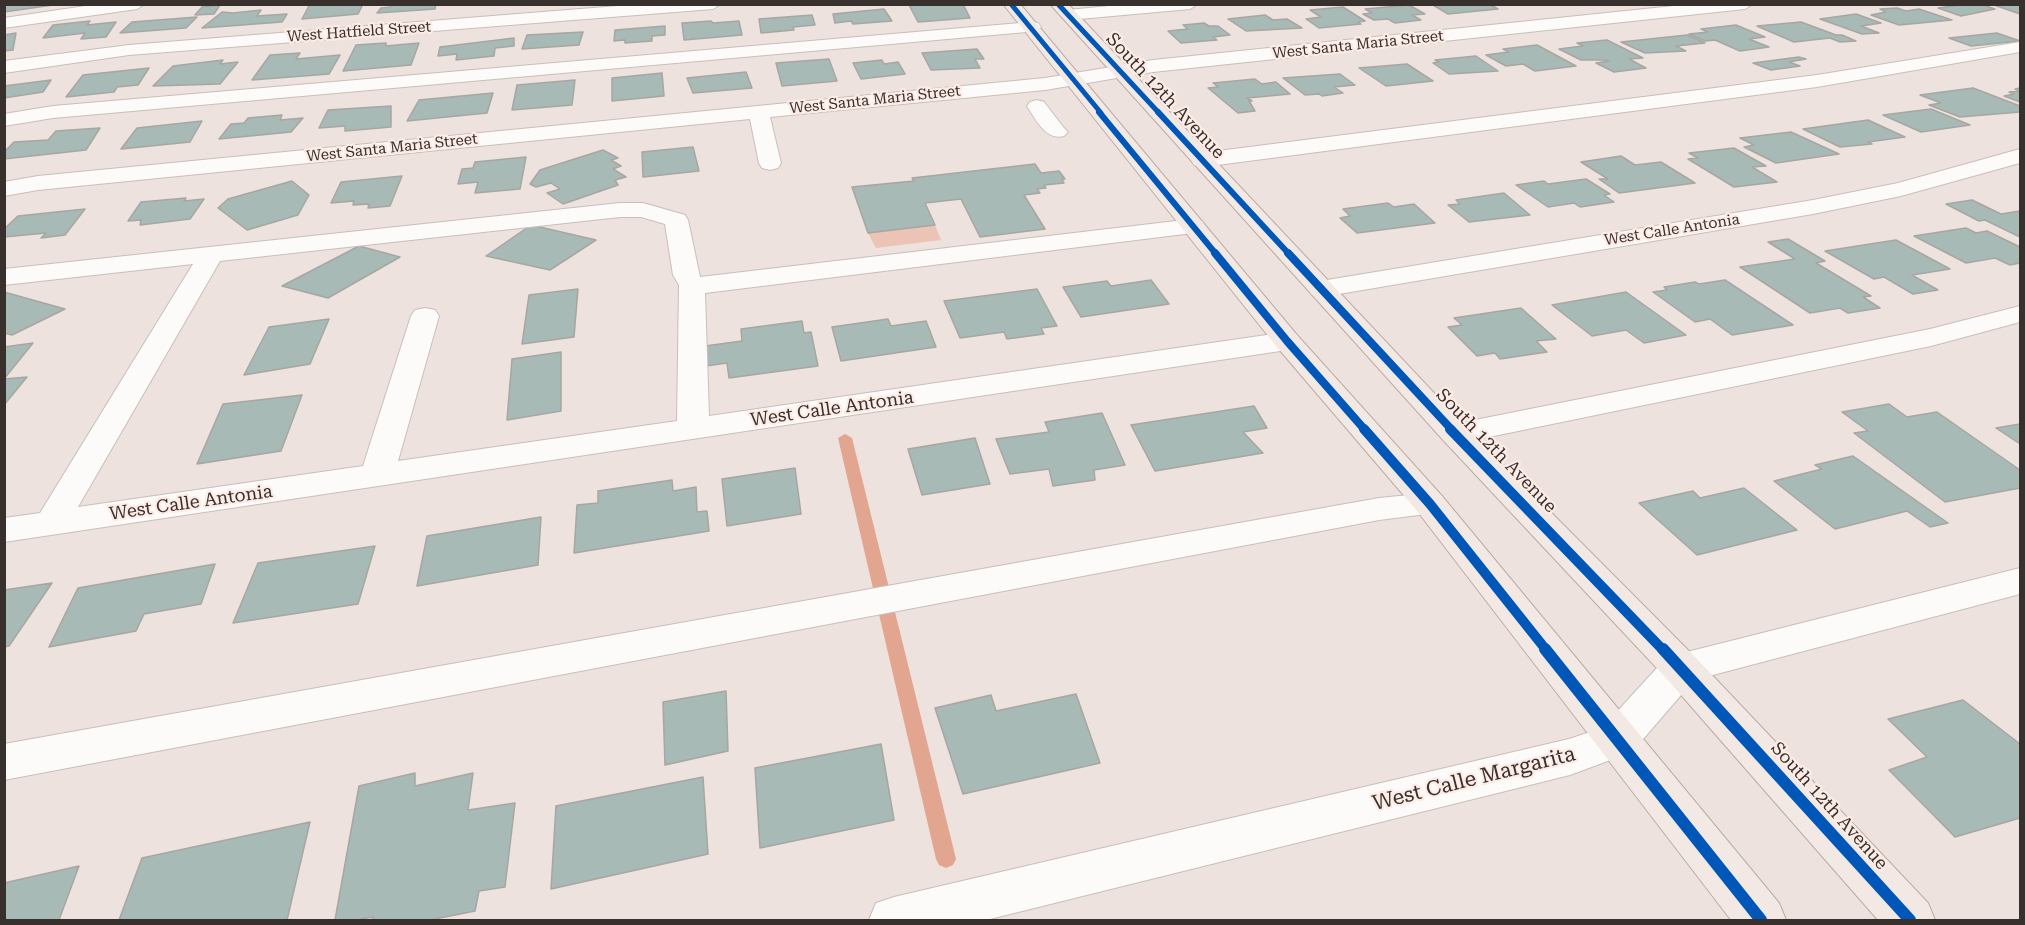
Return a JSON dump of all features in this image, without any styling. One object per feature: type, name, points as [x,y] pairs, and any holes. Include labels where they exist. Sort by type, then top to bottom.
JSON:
[{"type":"main road","name":"South 12th Avenue","points":[[1063,10],[1455,434],[1681,668],[1910,921]]},
{"type":"main road","points":[[1021,16],[1287,341],[1430,504],[1761,921]]},
{"type":"street","points":[[4,24],[136,4]]},
{"type":"street","name":"West Hatfield Street","points":[[4,67],[129,50],[713,4]]},
{"type":"street","points":[[1063,10],[1190,4]]},
{"type":"street","name":"West Santa Maria Street","points":[[4,189],[38,183],[1072,80],[1119,71],[1745,4]]},
{"type":"street","points":[[4,120],[53,112],[1021,16]]},
{"type":"street","points":[[1202,160],[1636,105],[1953,60],[2020,47]]},
{"type":"street","points":[[1037,106],[1057,132]]},
{"type":"street","points":[[759,112],[770,163]]},
{"type":"street","name":"West Calle Antonia","points":[[1321,289],[1813,207],[1901,189],[2020,156]]},
{"type":"street","points":[[4,277],[620,210],[643,210],[676,220],[686,275],[692,285],[693,429]]},
{"type":"street","points":[[692,285],[720,284],[1193,226]]},
{"type":"street","points":[[51,523],[211,255]]},
{"type":"street","points":[[1455,434],[1931,337],[2020,314]]},
{"type":"street","points":[[377,476],[425,316]]},
{"type":"street","name":"West Calle Antonia","points":[[4,530],[1247,349],[1287,341]]},
{"type":"street","points":[[4,762],[1368,511],[1430,504]]},
{"type":"street","points":[[1617,740],[1681,668],[2020,581]]},
{"type":"street","name":"West Calle Margarita","points":[[894,921],[1548,762],[1617,740]]},
{"type":"shaded area","points":[[935,225],[941,240],[876,248],[868,233]]},
{"type":"building","points":[[4,4],[60,4],[4,12]]},
{"type":"building","points":[[310,4],[363,4],[358,14],[302,19]]},
{"type":"building","points":[[392,4],[436,4],[435,9],[377,13],[381,8],[390,7]]},
{"type":"building","points":[[963,4],[970,18],[918,22],[909,5]]},
{"type":"building","points":[[1489,4],[1498,9],[1448,14],[1433,5]]},
{"type":"building","points":[[1980,4],[1995,9],[1961,16],[1938,8]]},
{"type":"building","points":[[1991,4],[2020,4],[2020,14]]},
{"type":"building","points":[[220,5],[214,14],[195,15],[202,7]]},
{"type":"building","points":[[1409,5],[1425,14],[1412,15],[1421,20],[1395,23],[1388,19],[1374,20],[1363,14],[1372,13],[1365,9]]},
{"type":"building","points":[[1343,7],[1365,21],[1358,22],[1361,24],[1319,28],[1306,19],[1321,17],[1310,10]]},
{"type":"building","points":[[1897,8],[1906,11],[1919,9],[1952,20],[1899,25],[1871,15],[1886,12],[1880,9]]},
{"type":"building","points":[[884,9],[892,21],[835,23],[833,14]]},
{"type":"building","points":[[261,10],[257,16],[287,14],[282,22],[202,28],[222,12]]},
{"type":"building","points":[[1856,14],[1881,23],[1861,26],[1879,33],[1862,34],[1820,19]]},
{"type":"building","points":[[812,15],[815,25],[793,27],[794,30],[761,33],[759,19]]},
{"type":"building","points":[[1265,15],[1273,20],[1287,19],[1302,28],[1246,31],[1228,19]]},
{"type":"building","points":[[197,17],[186,28],[120,33],[132,22]]},
{"type":"building","points":[[90,21],[87,25],[116,22],[106,37],[81,39],[85,33],[43,38],[53,25]]},
{"type":"building","points":[[711,21],[713,23],[739,21],[742,35],[684,40],[682,23]]},
{"type":"building","points":[[1801,22],[1856,41],[1840,42],[1830,38],[1794,42],[1757,26]]},
{"type":"building","points":[[1204,23],[1209,26],[1218,26],[1230,35],[1213,37],[1217,40],[1181,43],[1168,31],[1188,29],[1183,25]]},
{"type":"building","points":[[1736,25],[1765,37],[1749,39],[1769,47],[1740,51],[1715,40],[1705,41],[1689,34],[1708,32],[1701,29]]},
{"type":"building","points":[[665,26],[665,35],[652,36],[652,41],[625,43],[625,40],[614,41],[615,30]]},
{"type":"building","points":[[583,32],[579,45],[522,49],[527,35]]},
{"type":"building","points":[[16,33],[13,50],[4,51],[4,35]]},
{"type":"building","points":[[1997,33],[2020,41],[1971,46],[1949,38]]},
{"type":"building","points":[[1687,35],[1705,43],[1676,46],[1686,51],[1645,53],[1621,42]]},
{"type":"building","points":[[514,38],[514,46],[495,48],[494,56],[456,60],[457,54],[438,56],[440,47]]},
{"type":"building","points":[[1607,40],[1643,58],[1629,59],[1646,68],[1614,72],[1596,63],[1609,61],[1581,60],[1559,49],[1583,46],[1577,43]]},
{"type":"building","points":[[386,43],[386,46],[419,43],[411,65],[343,71],[356,45]]},
{"type":"building","points":[[1537,45],[1576,66],[1535,71],[1523,64],[1506,66],[1486,55],[1509,52],[1503,49]]},
{"type":"building","points":[[977,49],[984,59],[975,59],[980,68],[931,70],[922,53]]},
{"type":"building","points":[[300,53],[296,59],[340,55],[329,74],[252,80],[270,55]]},
{"type":"building","points":[[1476,56],[1498,71],[1449,74],[1433,63],[1439,62],[1435,60]]},
{"type":"building","points":[[1799,57],[1806,59],[1789,62],[1800,66],[1771,70],[1753,63]]},
{"type":"building","points":[[829,59],[837,81],[782,86],[776,63]]},
{"type":"building","points":[[223,60],[220,64],[238,62],[220,84],[153,86],[173,66]]},
{"type":"building","points":[[882,60],[884,64],[898,62],[905,74],[861,79],[853,63]]},
{"type":"building","points":[[1407,64],[1433,81],[1386,86],[1359,68]]},
{"type":"building","points":[[149,68],[138,85],[117,87],[114,92],[66,97],[83,75]]},
{"type":"building","points":[[746,72],[752,88],[693,93],[687,78]]},
{"type":"building","points":[[662,73],[664,96],[612,101],[612,78]]},
{"type":"building","points":[[1340,74],[1355,85],[1334,87],[1343,93],[1322,96],[1319,94],[1305,95],[1283,78]]},
{"type":"building","points":[[1255,79],[1262,84],[1276,82],[1290,94],[1247,98],[1252,101],[1249,101],[1255,111],[1238,113],[1208,88],[1218,87],[1213,83]]},
{"type":"building","points":[[51,80],[43,92],[4,98],[4,86]]},
{"type":"building","points":[[575,80],[572,105],[512,110],[517,85]]},
{"type":"building","points":[[1973,88],[2020,106],[2020,112],[1960,117],[1929,105],[1941,103],[1920,95]]},
{"type":"building","points":[[2020,88],[2020,102],[2004,96],[2014,94],[2009,92],[2019,91],[2015,89]]},
{"type":"building","points":[[493,93],[487,113],[407,121],[419,100]]},
{"type":"building","points":[[391,106],[391,127],[345,131],[345,126],[319,128],[328,110]]},
{"type":"building","points":[[1931,109],[1970,125],[1921,132],[1883,115]]},
{"type":"building","points":[[282,115],[280,120],[303,118],[291,132],[219,139],[231,124],[244,123],[248,118]]},
{"type":"building","points":[[1868,120],[1905,137],[1868,142],[1872,144],[1840,147],[1803,129]]},
{"type":"building","points":[[202,121],[190,142],[121,149],[137,128]]},
{"type":"building","points":[[100,128],[86,150],[4,159],[4,152],[14,142],[48,140],[56,131]]},
{"type":"building","points":[[1791,132],[1839,154],[1776,163],[1744,147],[1754,145],[1740,138]]},
{"type":"building","points":[[693,147],[699,171],[643,177],[642,152]]},
{"type":"building","points":[[1734,148],[1766,166],[1752,167],[1777,182],[1734,187],[1688,159],[1698,158],[1689,153]]},
{"type":"building","points":[[603,150],[618,158],[611,160],[621,166],[613,169],[626,177],[615,180],[618,185],[563,204],[547,193],[560,189],[551,183],[536,187],[530,184],[540,170]]},
{"type":"building","points":[[1621,156],[1635,165],[1661,162],[1695,183],[1619,193],[1599,179],[1608,179],[1581,162]]},
{"type":"building","points":[[526,157],[520,189],[475,193],[478,182],[458,184],[462,169],[473,168],[475,162]]},
{"type":"building","points":[[1035,164],[1041,173],[1059,171],[1065,179],[1062,179],[1064,183],[1044,185],[1046,188],[1037,189],[1040,193],[1024,195],[1045,229],[980,237],[961,199],[925,203],[935,225],[868,233],[852,187],[914,181],[912,178]]},
{"type":"building","points":[[402,176],[390,206],[368,208],[369,204],[353,205],[354,201],[331,203],[341,182]]},
{"type":"building","points":[[1586,179],[1610,194],[1604,195],[1614,202],[1580,207],[1574,203],[1548,207],[1516,185],[1544,181],[1548,184]]},
{"type":"building","points":[[292,181],[309,195],[298,215],[247,230],[218,208],[228,199]]},
{"type":"building","points":[[1504,193],[1530,215],[1469,222],[1448,205],[1460,204],[1456,200]]},
{"type":"building","points":[[186,198],[184,201],[204,199],[190,219],[140,225],[141,220],[128,221],[141,202]]},
{"type":"building","points":[[1972,200],[2001,214],[2020,211],[2020,237],[1985,220],[1979,221],[1946,204]]},
{"type":"building","points":[[1388,203],[1394,207],[1414,204],[1435,223],[1357,233],[1340,218],[1350,216],[1343,209]]},
{"type":"building","points":[[85,209],[65,235],[41,238],[46,233],[4,237],[4,229],[18,216]]},
{"type":"building","points":[[531,225],[596,240],[550,270],[486,256]]},
{"type":"building","points":[[1966,228],[1976,233],[1987,231],[2020,247],[2020,263],[2010,265],[1995,258],[1966,263],[1914,236]]},
{"type":"building","points":[[1788,239],[1825,261],[1816,263],[1871,296],[1863,297],[1880,308],[1848,313],[1840,308],[1810,313],[1740,267],[1795,259],[1768,242]]},
{"type":"building","points":[[1896,240],[1950,269],[1912,275],[1938,290],[1913,294],[1884,277],[1874,279],[1825,251]]},
{"type":"building","points":[[359,246],[400,257],[328,298],[282,286]]},
{"type":"building","points":[[1151,280],[1169,304],[1081,317],[1063,287],[1107,281],[1111,286]]},
{"type":"building","points":[[1725,280],[1793,325],[1732,335],[1710,319],[1695,322],[1653,292],[1667,290],[1664,287]]},
{"type":"building","points":[[578,289],[574,337],[522,344],[529,295]]},
{"type":"building","points":[[1037,289],[1057,326],[1041,328],[1044,334],[1007,339],[1004,332],[960,338],[944,301]]},
{"type":"building","points":[[4,292],[65,309],[12,335],[4,333]]},
{"type":"building","points":[[1626,292],[1686,335],[1644,343],[1626,330],[1592,336],[1552,305]]},
{"type":"building","points":[[1521,308],[1556,339],[1536,341],[1547,352],[1500,359],[1495,353],[1477,356],[1448,327],[1462,325],[1454,318]]},
{"type":"building","points":[[329,319],[310,364],[244,375],[269,327]]},
{"type":"building","points":[[888,319],[891,326],[926,321],[936,347],[841,361],[832,327]]},
{"type":"building","points":[[802,321],[804,333],[811,332],[818,366],[729,378],[727,363],[706,366],[705,346],[742,341],[741,329]]},
{"type":"building","points":[[33,343],[4,379],[4,347]]},
{"type":"building","points":[[561,352],[561,411],[507,420],[512,359]]},
{"type":"building","points":[[27,377],[4,405],[4,379]]},
{"type":"building","points":[[302,395],[281,451],[197,464],[223,404]]},
{"type":"building","points":[[1889,404],[1907,417],[1937,412],[2020,470],[2020,488],[1945,502],[1854,433],[1868,431],[1842,412]]},
{"type":"building","points":[[1254,406],[1267,428],[1243,432],[1263,453],[1155,471],[1131,425]]},
{"type":"building","points":[[1102,413],[1125,465],[1094,470],[1095,480],[1053,486],[1049,469],[1010,474],[996,439],[1049,432],[1045,422]]},
{"type":"building","points":[[2020,424],[2020,444],[1996,428]]},
{"type":"building","points":[[975,438],[990,484],[922,495],[908,449]]},
{"type":"building","points":[[1853,456],[1948,523],[1930,527],[1907,511],[1835,529],[1774,481],[1822,469],[1815,465]]},
{"type":"building","points":[[795,468],[801,514],[727,526],[722,479]]},
{"type":"building","points":[[672,480],[673,491],[696,487],[697,512],[707,511],[709,531],[574,553],[577,505],[598,503],[598,491]]},
{"type":"building","points":[[1744,488],[1797,530],[1697,555],[1639,503],[1693,491],[1700,498]]},
{"type":"building","points":[[541,517],[538,565],[417,586],[427,536]]},
{"type":"building","points":[[375,546],[358,604],[233,623],[258,563]]},
{"type":"building","points":[[215,564],[201,604],[144,614],[136,631],[49,647],[78,588]]},
{"type":"building","points":[[52,583],[9,646],[4,647],[4,590]]},
{"type":"building","points":[[726,691],[728,751],[665,765],[663,702]]},
{"type":"building","points":[[1076,694],[1100,763],[963,794],[935,708],[991,695],[996,711]]},
{"type":"building","points":[[1963,700],[2020,744],[2020,818],[1955,837],[1889,770],[1927,757],[1888,719]]},
{"type":"building","points":[[881,744],[894,820],[760,848],[755,768]]},
{"type":"building","points":[[415,773],[415,786],[473,773],[468,810],[515,803],[505,887],[479,891],[475,911],[430,920],[372,920],[373,917],[335,920],[359,786]]},
{"type":"building","points":[[703,777],[708,854],[551,889],[556,806]]},
{"type":"building","points":[[310,822],[287,920],[119,920],[142,858]]},
{"type":"building","points":[[79,866],[59,920],[4,920],[4,883]]},
{"type":"waterway","points":[[845,438],[946,859]]},
{"type":"cycle path","points":[[1011,4],[1287,341],[1430,504],[1761,920]]},
{"type":"cycle path","points":[[1058,4],[1455,434],[1681,668],[1910,920]]}]
